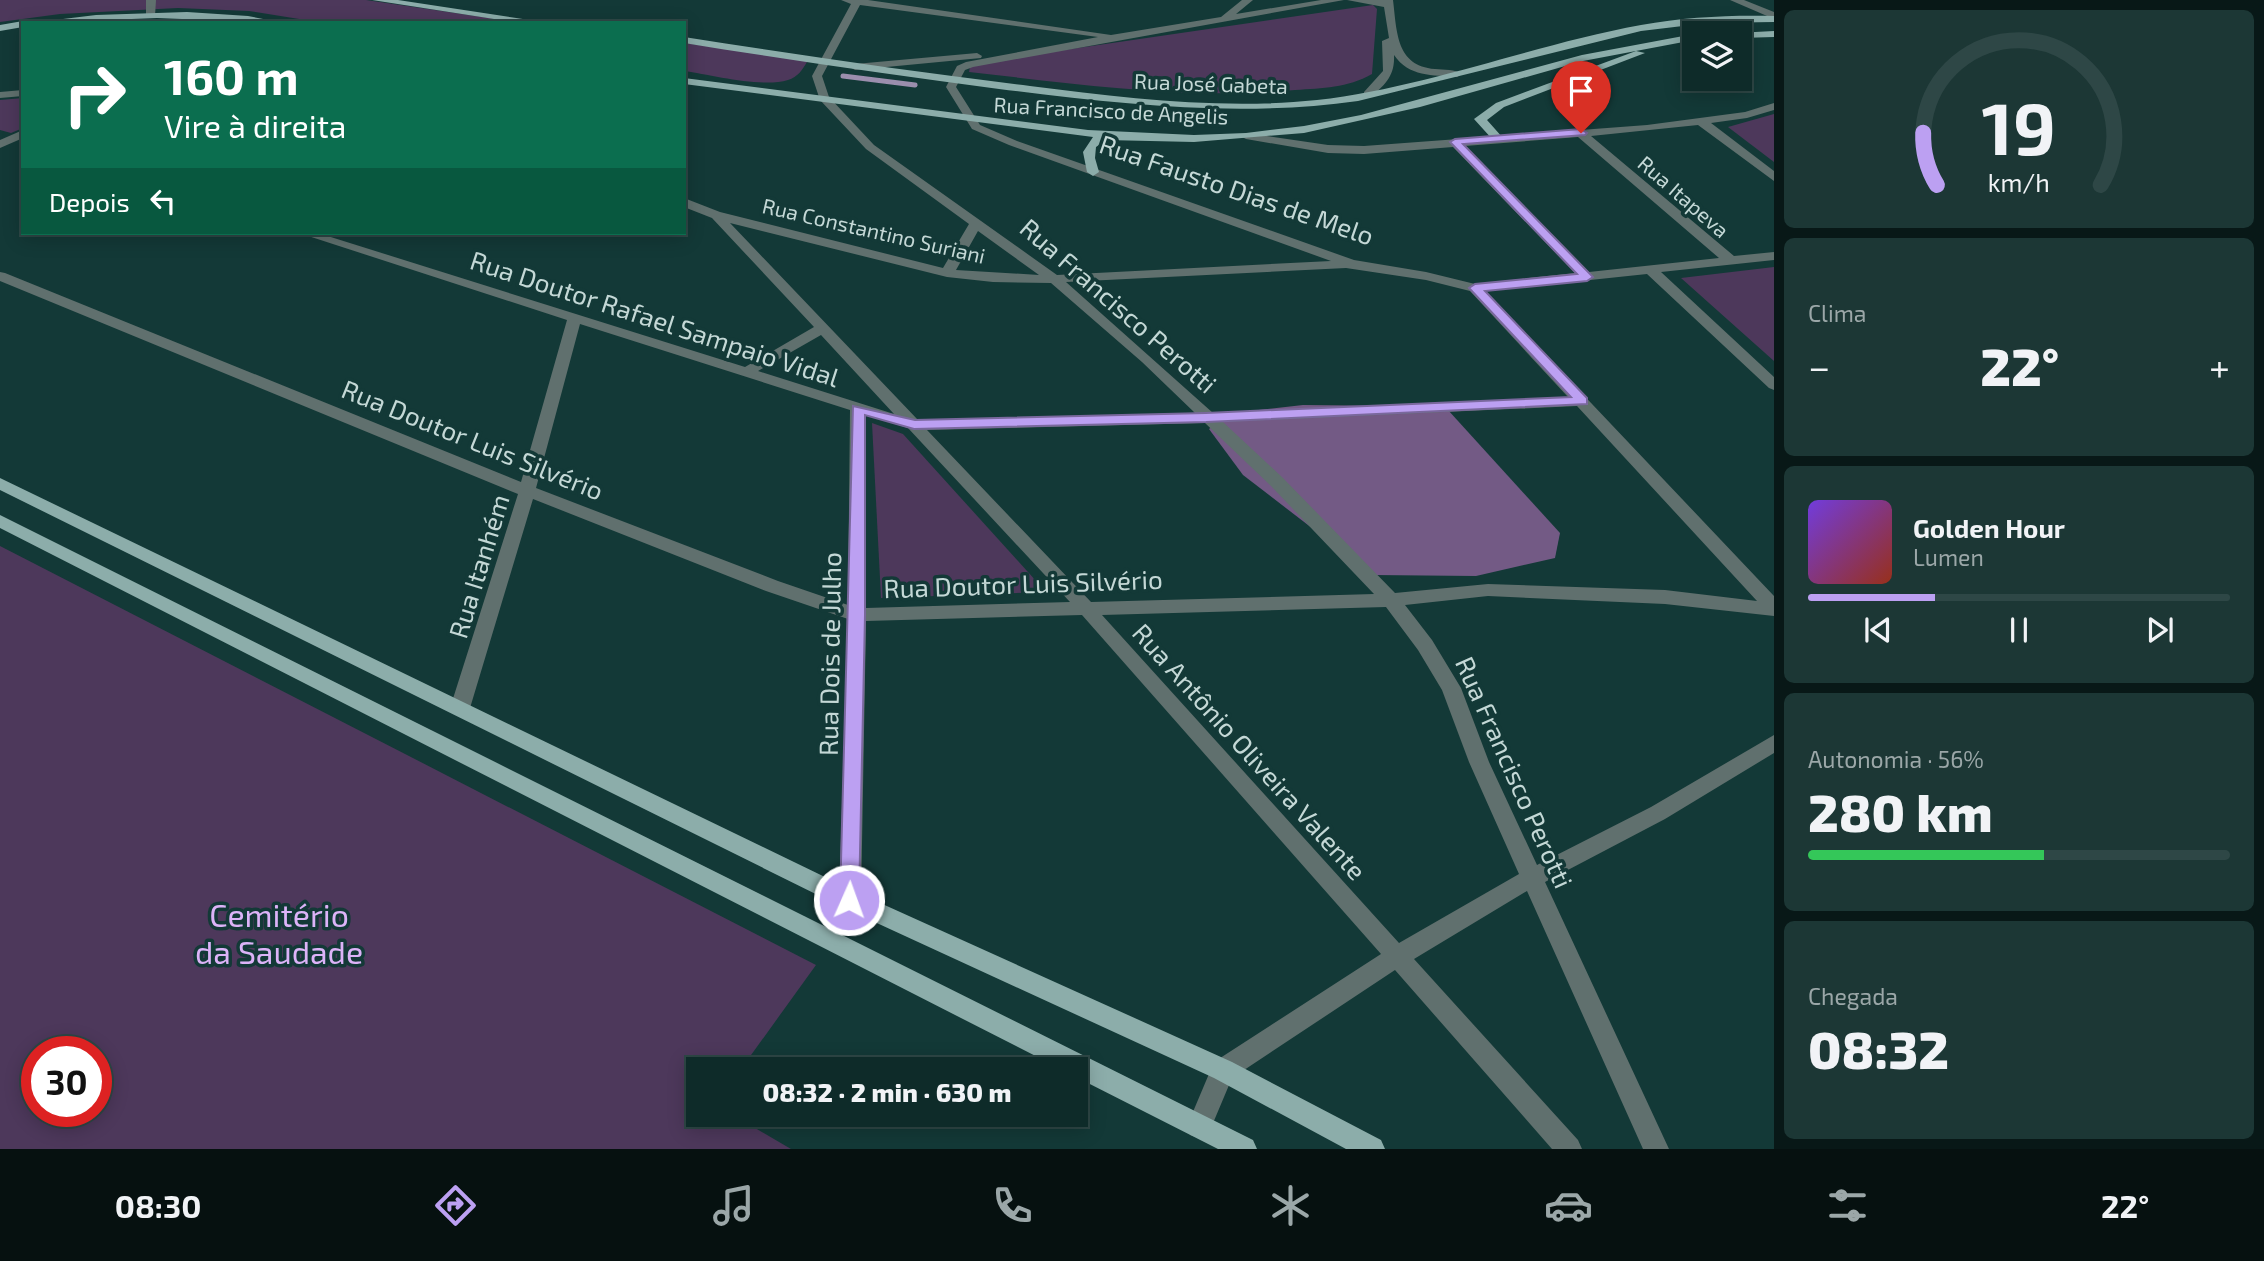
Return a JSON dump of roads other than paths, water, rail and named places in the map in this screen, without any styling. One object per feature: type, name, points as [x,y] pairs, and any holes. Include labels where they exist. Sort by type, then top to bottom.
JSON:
[{"type":"main road","points":[[377,0],[529,21]]},
{"type":"main road","points":[[61,21],[151,14],[256,21]]},
{"type":"main road","name":"Rua José Gabeta","points":[[686,40],[955,80],[1196,106],[1258,108],[1319,103],[1368,94],[1634,30],[1774,17]]},
{"type":"main road","points":[[0,28],[21,24]]},
{"type":"main road","points":[[1752,35],[1774,34]]},
{"type":"main road","name":"Rua Francisco de Angelis","points":[[686,81],[824,98],[971,121],[1128,134],[1246,136],[1389,114],[1516,76],[1682,38]]},
{"type":"main road","points":[[1497,138],[1480,120],[1492,109],[1634,57],[1662,41]]},
{"type":"main road","points":[[1093,172],[1087,156],[1089,144],[1096,139],[1128,134]]},
{"type":"main road","points":[[0,482],[849,900],[1223,1070],[1372,1149]]},
{"type":"main road","points":[[0,521],[1244,1149]]},
{"type":"street","points":[[151,0],[151,14]]},
{"type":"street","points":[[845,0],[1093,32],[1116,38]]},
{"type":"street","points":[[1219,22],[1248,0]]},
{"type":"street","points":[[971,121],[951,87],[961,68],[971,64],[1339,0]]},
{"type":"street","points":[[1352,0],[1388,3],[1391,28],[1399,55],[1406,65],[1422,71],[1457,74]]},
{"type":"street","points":[[1735,0],[1774,17]]},
{"type":"street","points":[[1730,20],[1761,0]]},
{"type":"street","points":[[824,98],[817,83],[822,62],[858,1]]},
{"type":"street","points":[[1368,94],[1386,80],[1391,70],[1387,42],[1391,28]]},
{"type":"street","points":[[855,67],[1084,43]]},
{"type":"street","points":[[0,95],[21,93]]},
{"type":"street","name":"Rua Francisco Perotti","points":[[824,98],[837,115],[893,166],[1054,279],[1147,359],[1206,418],[1277,482],[1391,600],[1425,645],[1451,688],[1479,762],[1656,1149]]},
{"type":"street","points":[[1246,136],[1328,149],[1364,150],[1702,122],[1747,115],[1774,106]]},
{"type":"street","name":"Rua Fausto Dias de Melo","points":[[971,121],[976,127],[1013,143],[1352,264],[1426,276],[1475,288]]},
{"type":"street","points":[[1702,122],[1774,177]]},
{"type":"street","name":"Rua Itapeva","points":[[1581,133],[1730,260]]},
{"type":"street","points":[[2,141],[21,135]]},
{"type":"street","points":[[2,141],[21,146]]},
{"type":"street","points":[[1455,142],[1587,277]]},
{"type":"street","name":"Rua Constantino Suriani","points":[[686,203],[716,215],[947,273],[993,278],[1054,279],[1352,264]]},
{"type":"street","name":"Rua Antônio Oliveira Valente","points":[[716,215],[1084,607],[1399,955],[1569,1149]]},
{"type":"street","points":[[947,273],[976,222]]},
{"type":"street","name":"Rua Doutor Rafael Sampaio Vidal","points":[[312,235],[914,425],[1206,418],[1582,401]]},
{"type":"street","points":[[1475,288],[1774,256]]},
{"type":"street","points":[[1651,270],[1774,385]]},
{"type":"street","name":"Rua Doutor Luis Silvério","points":[[0,276],[527,491],[772,586],[857,615],[1391,600],[1488,590],[1665,597],[1774,608]]},
{"type":"street","points":[[1475,288],[1774,608]]},
{"type":"street","name":"Rua Itanhém","points":[[460,708],[527,491],[575,316]]},
{"type":"street","points":[[746,372],[823,328]]},
{"type":"street","name":"Rua Dois de Julho","points":[[849,900],[857,615],[858,409]]},
{"type":"street","points":[[1199,1126],[1223,1070],[1399,955],[1531,878],[1658,813],[1774,743]]},
{"type":"waterway","points":[[843,76],[915,85]]},
{"type":"park label","name":"Cemitério da Saudade","points":[[279,932]]}]
